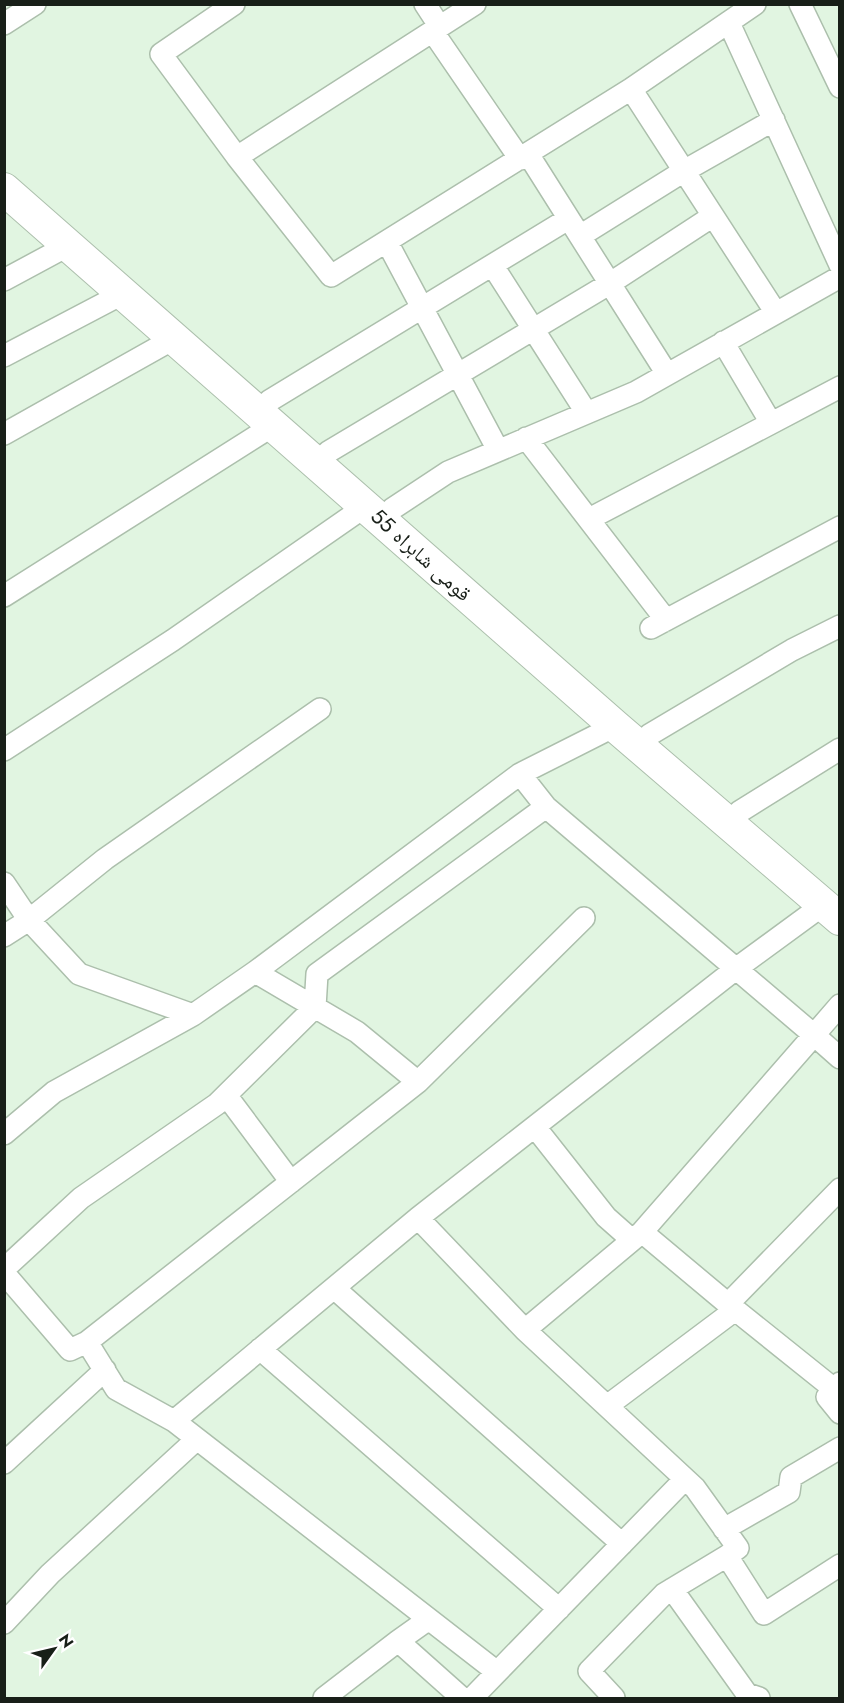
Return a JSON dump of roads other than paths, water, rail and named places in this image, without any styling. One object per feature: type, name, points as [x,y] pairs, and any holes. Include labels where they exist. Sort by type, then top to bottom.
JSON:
[{"type":"highway","name":"قومی شاہراہ 55","points":[[4,169],[124,293],[175,338],[271,413],[328,452],[394,521]]},
{"type":"highway","name":"قومی شاہراہ 55","points":[[4,189],[82,250],[514,627],[649,735],[834,907]]},
{"type":"highway","name":"قومی شاہراہ 55","points":[[514,627],[615,726],[724,806]]},
{"type":"street","points":[[4,24],[35,4]]},
{"type":"street","points":[[234,4],[161,54],[237,157],[331,276],[631,89],[755,4]]},
{"type":"street","points":[[425,4],[436,29],[574,227],[667,374]]},
{"type":"street","points":[[237,157],[475,4]]},
{"type":"street","points":[[800,4],[840,87]]},
{"type":"street","points":[[729,23],[840,265]]},
{"type":"street","points":[[631,89],[776,313]]},
{"type":"street","points":[[4,596],[423,310],[493,266],[684,171],[774,120]]},
{"type":"street","points":[[328,452],[609,284],[713,216]]},
{"type":"street","points":[[387,242],[498,450]]},
{"type":"street","points":[[4,280],[82,250]]},
{"type":"street","points":[[493,266],[586,412]]},
{"type":"street","points":[[4,750],[173,640],[394,521],[448,472],[636,392],[840,277]]},
{"type":"street","points":[[4,356],[124,293]]},
{"type":"street","points":[[4,434],[175,338]]},
{"type":"street","points":[[723,342],[771,423]]},
{"type":"street","points":[[589,519],[840,387]]},
{"type":"street","points":[[526,438],[589,519],[659,624],[840,526]]},
{"type":"street","points":[[649,735],[792,650],[840,626]]},
{"type":"street","points":[[4,936],[28,920],[105,858],[320,709]]},
{"type":"street","points":[[4,1134],[54,1092],[193,1015],[255,972],[520,774],[615,726]]},
{"type":"street","points":[[724,806],[840,749]]},
{"type":"street","points":[[520,774],[546,807],[840,1058]]},
{"type":"street","points":[[546,807],[317,974],[315,1007],[226,1095],[81,1198],[4,1271],[69,1350],[87,1342],[418,1082],[584,918]]},
{"type":"street","points":[[4,884],[28,920],[79,974],[193,1015]]},
{"type":"street","points":[[174,1420],[418,1218],[737,968],[834,907]]},
{"type":"street","points":[[255,972],[357,1032],[418,1082]]},
{"type":"street","points":[[525,1330],[637,1236],[840,1005]]},
{"type":"street","points":[[226,1095],[291,1182]]},
{"type":"street","points":[[535,1127],[606,1217],[637,1236],[837,1386],[827,1397],[840,1413]]},
{"type":"street","points":[[607,1406],[731,1307],[840,1189]]},
{"type":"street","points":[[418,1218],[525,1330],[685,1479],[738,1548],[672,1589],[589,1671],[614,1698]]},
{"type":"street","points":[[334,1288],[622,1544]]},
{"type":"street","points":[[87,1342],[116,1389],[174,1420],[497,1672]]},
{"type":"street","points":[[260,1349],[559,1609]]},
{"type":"street","points":[[4,1463],[105,1370]]},
{"type":"street","points":[[4,1623],[50,1574],[197,1439]]},
{"type":"street","points":[[724,1529],[789,1492],[791,1477],[840,1448]]},
{"type":"street","points":[[472,1698],[685,1479]]},
{"type":"street","points":[[727,1556],[764,1614],[840,1565]]},
{"type":"street","points":[[672,1589],[747,1694],[759,1698]]},
{"type":"street","points":[[324,1698],[429,1619]]},
{"type":"street","points":[[398,1641],[462,1698]]}]
